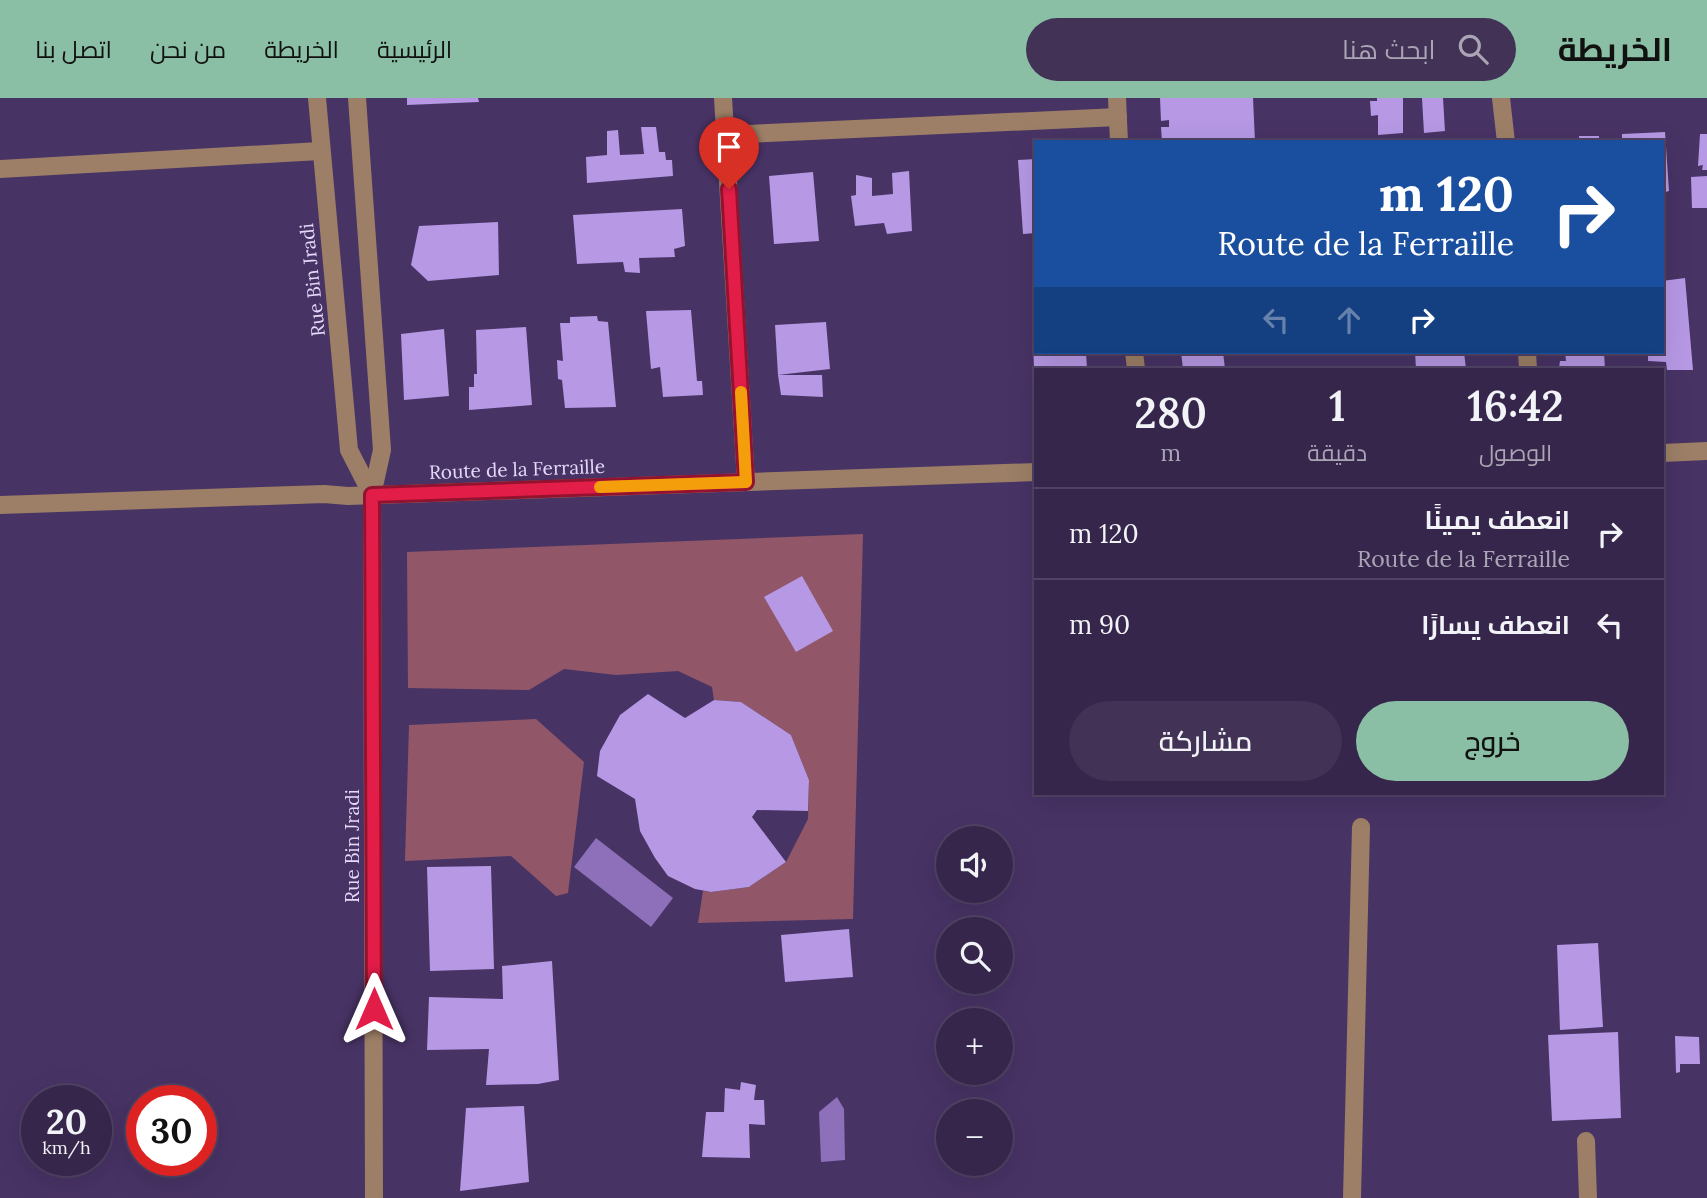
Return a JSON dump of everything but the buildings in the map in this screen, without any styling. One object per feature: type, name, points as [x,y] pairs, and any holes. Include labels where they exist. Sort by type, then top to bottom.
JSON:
[{"type":"street","name":"Rue Bin Jradi","points":[[317,98],[349,450],[372,495]]},
{"type":"street","name":"Rue Bin Jradi","points":[[357,98],[381,405],[382,450],[372,495],[374,1198]]},
{"type":"street","points":[[723,98],[746,482]]},
{"type":"street","points":[[1117,98],[1119,140]]},
{"type":"street","points":[[1501,98],[1506,140]]},
{"type":"street","points":[[726,135],[1118,117]]},
{"type":"street","points":[[0,169],[320,151]]},
{"type":"street","points":[[1664,453],[1707,451]]},
{"type":"street","name":"Route de la Ferraille","points":[[0,505],[1034,472]]},
{"type":"street","points":[[1352,1198],[1361,827]]},
{"type":"street","points":[[1586,1141],[1588,1198]]},
{"type":"shaded area","points":[[863,534],[853,919],[698,923],[703,891],[749,887],[786,862],[808,819],[809,780],[791,735],[741,702],[714,700],[712,687],[678,671],[616,675],[564,669],[529,690],[408,688],[407,552]]},
{"type":"shaded area","points":[[536,719],[584,762],[568,893],[556,896],[511,856],[405,861],[409,725]]},
{"type":"shaded area","points":[[596,838],[673,898],[651,927],[574,867]]},
{"type":"shaded area","points":[[837,1097],[844,1109],[845,1160],[821,1162],[819,1112]]},
{"type":"slow traffic","points":[[600,487],[746,482],[741,392]]},
{"type":"route","points":[[374,1009],[372,495],[746,482],[729,189]]}]
